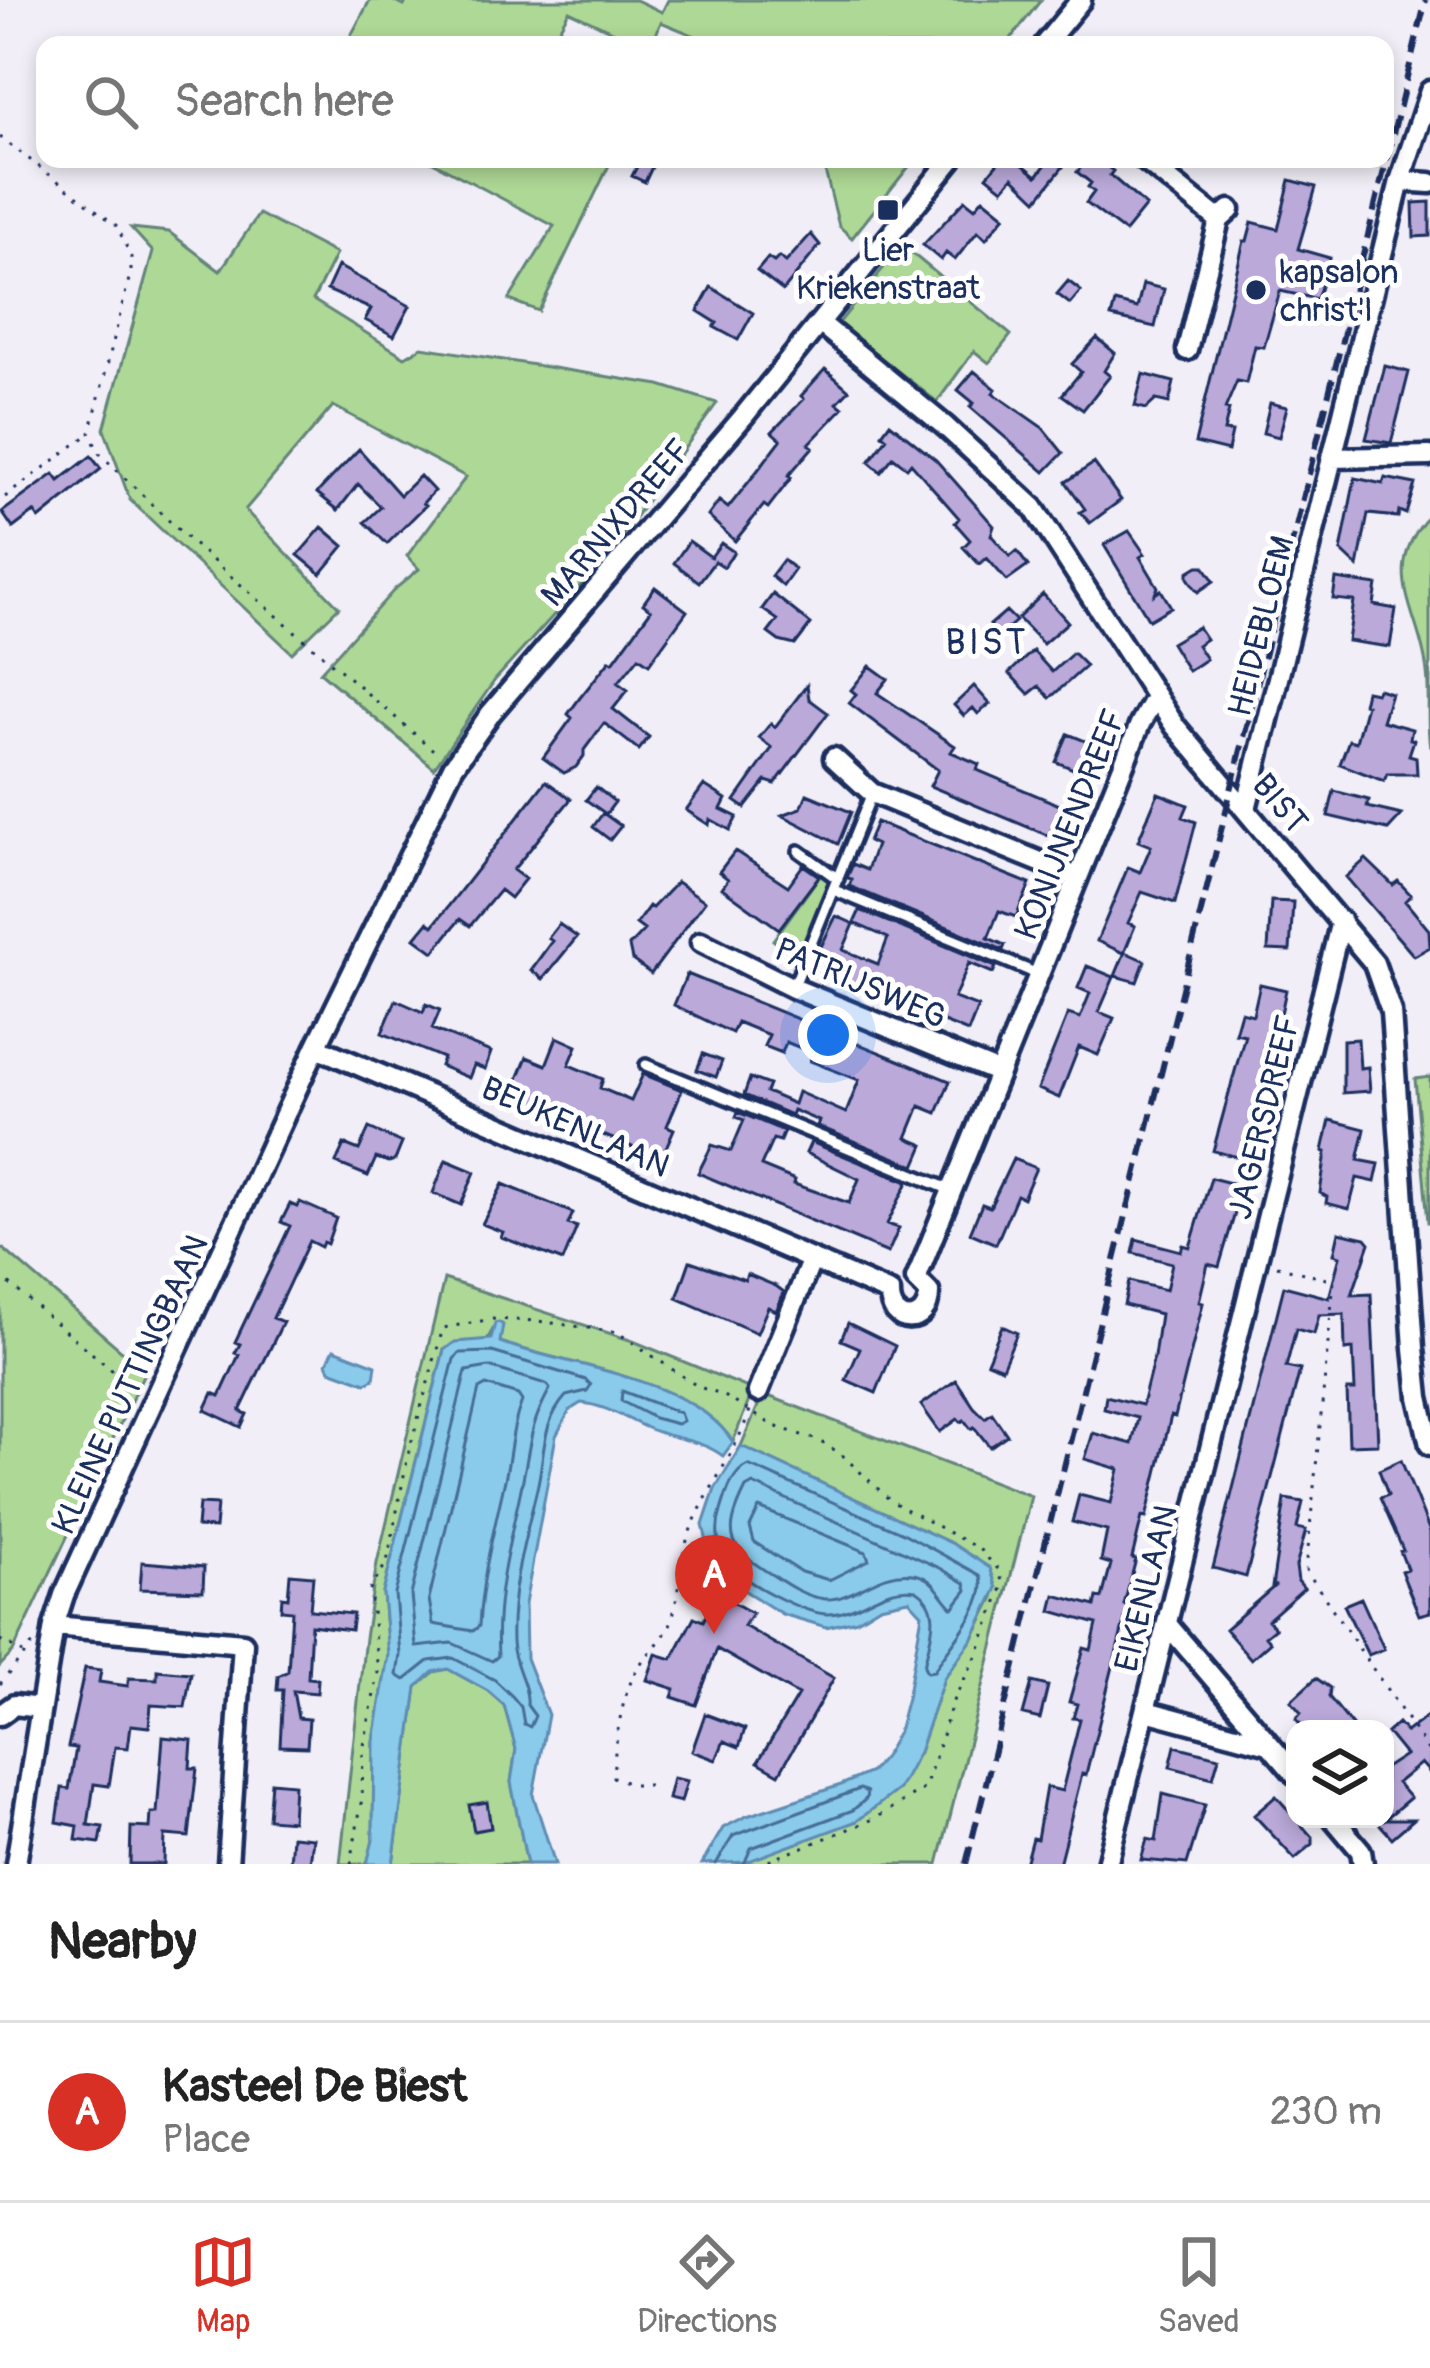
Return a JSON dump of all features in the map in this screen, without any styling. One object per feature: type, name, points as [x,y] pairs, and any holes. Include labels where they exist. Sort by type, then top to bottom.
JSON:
[{"type":"street","points":[[1051,36],[1081,0]]},
{"type":"street","name":"HEIDEBLOEM","points":[[1246,808],[1400,182],[1430,91]]},
{"type":"street","name":"MARNIXDREEF","points":[[365,950],[453,767],[490,713],[945,168]]},
{"type":"street","points":[[1156,168],[1225,215],[1187,350]]},
{"type":"street","points":[[1400,182],[1430,183]]},
{"type":"street","name":"BIST","points":[[820,322],[1004,477],[1033,507],[1155,698],[1374,963],[1390,1012],[1416,1365],[1430,1445]]},
{"type":"street","points":[[1331,458],[1430,456]]},
{"type":"street","name":"KONIJNENDREEF","points":[[951,1190],[1140,724],[1155,698]]},
{"type":"street","points":[[834,758],[872,794],[1077,877]]},
{"type":"street","name":"JAGERSDREEF","points":[[1242,1327],[1341,921]]},
{"type":"street","name":"PATRIJSWEG","points":[[701,942],[793,988],[999,1073]]},
{"type":"street","name":"KLEINE PUTTINGBAAN","points":[[16,1864],[54,1626],[64,1595],[365,950]]},
{"type":"street","name":"BEUKENLAAN","points":[[316,1047],[890,1292],[890,1305],[897,1316],[910,1320],[922,1316],[930,1299],[926,1287],[916,1279],[951,1190]]},
{"type":"street","points":[[754,1401],[812,1259]]},
{"type":"street","points":[[890,1292],[898,1282],[916,1279]]},
{"type":"street","name":"EIKENLAAN","points":[[1107,1864],[1242,1327]]},
{"type":"street","points":[[1167,1624],[1286,1764]]},
{"type":"street","points":[[54,1626],[243,1642],[228,1864]]},
{"type":"street","points":[[0,1714],[14,1706],[41,1708]]},
{"type":"street","points":[[1146,1711],[1269,1744]]},
{"type":"street","points":[[1341,1828],[1361,1852],[1363,1864]]},
{"type":"lane","points":[[793,988],[872,794]]},
{"type":"lane","name":"KONIJNENDREEF","points":[[799,851],[836,885],[1040,975]]},
{"type":"lane","points":[[646,1065],[951,1190]]},
{"type":"path","points":[[0,137],[36,164]]},
{"type":"path","points":[[41,168],[117,226],[131,257],[90,433],[99,453],[191,542],[453,767]]},
{"type":"path","points":[[5,496],[90,433]]},
{"type":"path","points":[[1258,1261],[1334,1281],[1306,1570],[1430,1753]]},
{"type":"path","points":[[0,1276],[138,1392]]},
{"type":"path","points":[[351,1864],[362,1798],[363,1751],[378,1673],[370,1590],[386,1562],[408,1455],[443,1328],[492,1319],[617,1333],[697,1386],[754,1401],[774,1426],[840,1453],[891,1501],[979,1549],[999,1570],[1003,1585],[979,1651],[953,1701],[925,1788],[876,1818],[761,1864]]},
{"type":"path","points":[[649,1785],[613,1777],[622,1716],[636,1671],[670,1624],[689,1534],[754,1401]]},
{"type":"path","points":[[0,1684],[23,1652],[54,1626]]},
{"type":"path","points":[[0,1640],[23,1652]]},
{"type":"green space","points":[[370,0],[391,0],[404,6],[407,0],[636,0],[662,12],[668,0],[1041,0],[1013,36],[695,36],[661,22],[656,36],[623,36],[569,11],[555,36],[351,36]]},
{"type":"green space","points":[[444,168],[608,168],[539,311],[509,300],[554,226]]},
{"type":"green space","points":[[824,168],[908,168],[852,238],[839,226]]},
{"type":"green space","points":[[259,214],[336,254],[313,300],[405,357],[422,347],[660,385],[717,403],[608,555],[495,680],[434,768],[320,672],[419,569],[407,556],[466,477],[333,406],[245,510],[339,607],[292,653],[130,500],[104,429],[153,252],[131,228],[169,232],[220,271]]},
{"type":"green space","points":[[902,245],[1011,335],[989,363],[974,351],[937,402],[838,324]]},
{"type":"green space","points":[[1430,515],[1430,747],[1427,672],[1404,573],[1414,535]]},
{"type":"green space","points":[[821,874],[831,880],[799,960],[773,940]]},
{"type":"green space","points":[[1430,1077],[1430,1222],[1428,1222],[1415,1079]]},
{"type":"green space","points":[[0,1246],[145,1371],[13,1652],[0,1666]]},
{"type":"green space","points":[[444,1279],[633,1341],[753,1390],[733,1442],[713,1420],[659,1388],[500,1342],[492,1331],[487,1340],[444,1349],[383,1593],[388,1655],[374,1741],[373,1841],[367,1864],[340,1864],[377,1563]]},
{"type":"green space","points":[[763,1394],[1031,1496],[938,1864],[736,1864],[857,1821],[892,1794],[919,1752],[944,1678],[973,1638],[994,1597],[953,1544],[741,1446]]},
{"type":"green space","points":[[448,1669],[504,1705],[516,1749],[511,1782],[527,1864],[393,1864],[417,1686],[434,1672]]},
{"type":"water","points":[[499,1322],[503,1325],[500,1342],[659,1388],[714,1420],[733,1442],[723,1456],[598,1406],[581,1403],[570,1410],[556,1436],[525,1604],[526,1658],[548,1715],[533,1795],[555,1864],[527,1864],[511,1782],[516,1749],[504,1705],[448,1669],[433,1672],[417,1687],[393,1864],[367,1864],[373,1840],[374,1741],[388,1655],[383,1593],[444,1350],[455,1342],[491,1339]]},
{"type":"water","points":[[334,1349],[376,1365],[374,1379],[366,1383],[330,1370],[327,1363]]},
{"type":"water","points":[[741,1446],[953,1544],[990,1568],[997,1588],[973,1638],[944,1678],[919,1752],[899,1789],[857,1821],[746,1862],[702,1864],[723,1828],[871,1772],[898,1732],[922,1614],[909,1600],[826,1627],[782,1614],[721,1576],[703,1525],[715,1489]]},
{"type":"building","points":[[636,168],[652,168],[645,182],[632,176]]},
{"type":"building","points":[[994,168],[1027,168],[1037,176],[1043,168],[1062,168],[1037,200],[1013,177],[1003,189],[987,176]]},
{"type":"building","points":[[1109,168],[1110,175],[1146,206],[1125,232],[1086,203],[1094,192],[1077,172]]},
{"type":"building","points":[[1290,180],[1316,187],[1298,249],[1330,258],[1317,299],[1280,291],[1264,347],[1255,346],[1246,383],[1237,381],[1225,409],[1229,410],[1224,431],[1232,432],[1228,451],[1195,443],[1244,241],[1252,222],[1278,229]]},
{"type":"building","points":[[983,198],[1005,216],[986,239],[978,231],[955,260],[946,253],[941,260],[923,245],[965,200],[975,208]]},
{"type":"building","points":[[1430,202],[1430,236],[1414,237],[1413,203]]},
{"type":"building","points":[[811,234],[820,245],[783,291],[757,271],[768,258],[786,262]]},
{"type":"building","points":[[338,266],[410,306],[394,336],[365,320],[371,309],[327,290]]},
{"type":"building","points":[[1068,281],[1081,291],[1070,304],[1057,294]]},
{"type":"building","points":[[1143,284],[1164,289],[1155,327],[1111,317],[1115,302],[1137,308]]},
{"type":"building","points":[[711,287],[753,313],[738,340],[698,311]]},
{"type":"building","points":[[1097,338],[1115,353],[1104,371],[1110,376],[1083,410],[1062,395],[1081,372],[1072,364]]},
{"type":"building","points":[[1385,366],[1409,372],[1391,443],[1366,439]]},
{"type":"building","points":[[825,369],[849,390],[837,403],[843,408],[809,444],[813,447],[768,508],[764,505],[735,541],[708,516],[719,501],[728,508],[781,440],[772,432]]},
{"type":"building","points":[[974,371],[996,389],[993,393],[1043,428],[1063,453],[1045,472],[970,407],[974,403],[958,390]]},
{"type":"building","points":[[1143,374],[1174,382],[1169,403],[1156,400],[1146,409],[1135,406]]},
{"type":"building","points":[[1270,403],[1287,407],[1279,437],[1263,433]]},
{"type":"building","points":[[890,423],[936,460],[994,526],[991,535],[1010,557],[1017,551],[1028,566],[1007,581],[987,558],[979,564],[963,547],[970,540],[955,523],[959,518],[911,463],[907,468],[893,457],[881,472],[869,462],[887,438],[882,434]]},
{"type":"building","points":[[359,449],[400,495],[420,476],[434,491],[387,544],[365,522],[381,507],[358,484],[338,510],[317,493]]},
{"type":"building","points":[[91,456],[101,469],[39,519],[34,512],[13,528],[2,512],[54,474],[59,481]]},
{"type":"building","points":[[1094,463],[1121,500],[1090,523],[1066,482]]},
{"type":"building","points":[[1355,478],[1415,484],[1406,514],[1368,514],[1358,567],[1341,551]]},
{"type":"building","points":[[322,527],[344,546],[321,574],[298,555]]},
{"type":"building","points":[[1129,531],[1145,554],[1140,557],[1158,587],[1155,594],[1161,590],[1171,607],[1149,620],[1104,545]]},
{"type":"building","points":[[689,541],[711,557],[721,543],[734,552],[724,567],[715,561],[699,582],[674,563]]},
{"type":"building","points":[[783,560],[795,569],[783,586],[771,576]]},
{"type":"building","points":[[1204,566],[1214,581],[1198,592],[1188,572]]},
{"type":"building","points":[[1336,579],[1377,585],[1374,605],[1396,609],[1390,647],[1348,641],[1354,601],[1333,599]]},
{"type":"building","points":[[655,587],[687,611],[649,664],[639,657],[618,683],[628,690],[613,709],[649,737],[639,750],[604,723],[576,767],[564,773],[543,758],[572,718],[568,714],[651,610],[643,604]]},
{"type":"building","points":[[773,594],[811,624],[795,645],[768,633],[778,620],[762,609]]},
{"type":"building","points":[[1043,594],[1068,622],[1043,644],[1018,618]]},
{"type":"building","points":[[1006,611],[1016,621],[999,636],[990,625]]},
{"type":"building","points":[[1198,627],[1206,639],[1197,645],[1206,659],[1188,671],[1171,643]]},
{"type":"building","points":[[1033,651],[1052,672],[1073,653],[1086,666],[1050,698],[1039,686],[1029,694],[1009,673]]},
{"type":"building","points":[[870,666],[888,679],[877,693],[955,746],[951,752],[979,764],[977,770],[1062,806],[1049,836],[930,786],[938,770],[849,703],[856,694],[851,690]]},
{"type":"building","points":[[807,685],[809,699],[828,713],[775,784],[766,781],[745,808],[735,801],[772,748],[759,738],[771,723],[775,727]]},
{"type":"building","points":[[974,686],[990,704],[978,714],[973,708],[964,716],[954,705]]},
{"type":"building","points":[[1378,689],[1391,693],[1382,721],[1412,729],[1409,755],[1416,757],[1417,774],[1387,774],[1384,781],[1340,764],[1349,740],[1356,742],[1366,691],[1376,693]]},
{"type":"building","points":[[1068,734],[1088,742],[1076,770],[1056,762]]},
{"type":"building","points":[[546,781],[571,799],[513,870],[525,879],[510,898],[500,890],[470,926],[460,919],[434,952],[415,938],[428,922],[433,926]]},
{"type":"building","points":[[704,785],[726,799],[721,809],[737,817],[730,830],[710,819],[709,825],[686,810]]},
{"type":"building","points":[[596,787],[615,802],[606,814],[586,800]]},
{"type":"building","points":[[1334,791],[1369,800],[1367,807],[1402,815],[1388,830],[1328,816]]},
{"type":"building","points":[[1158,793],[1188,805],[1183,817],[1196,822],[1175,903],[1142,892],[1128,923],[1135,926],[1124,953],[1097,941],[1128,867],[1140,872],[1151,846],[1138,841]]},
{"type":"building","points":[[807,794],[851,812],[838,844],[782,815],[801,808]]},
{"type":"building","points":[[603,813],[621,826],[610,840],[593,827]]},
{"type":"building","points":[[876,822],[1030,884],[1016,917],[999,911],[988,938],[1005,945],[1003,950],[849,886],[853,864],[867,870],[876,845],[868,841]]},
{"type":"building","points":[[735,851],[788,886],[803,865],[819,876],[779,929],[722,888],[728,879],[719,872]]},
{"type":"building","points":[[1366,859],[1411,895],[1405,901],[1429,930],[1430,947],[1414,956],[1346,877]]},
{"type":"building","points":[[677,882],[705,901],[651,974],[632,960],[629,946],[644,930],[636,924],[649,906]]},
{"type":"building","points":[[1271,901],[1293,902],[1290,951],[1268,950]]},
{"type":"building","points":[[860,910],[996,967],[993,973],[969,963],[954,998],[978,1007],[968,1032],[815,970],[818,965],[813,963],[836,916],[854,924],[843,950],[878,964],[888,938],[854,923]]},
{"type":"building","points":[[559,924],[577,937],[543,979],[531,970]]},
{"type":"building","points":[[1125,952],[1145,961],[1137,982],[1115,976]]},
{"type":"building","points":[[1087,966],[1114,977],[1099,1012],[1114,1018],[1098,1055],[1079,1047],[1059,1098],[1038,1089],[1068,1014],[1080,1018],[1090,993],[1078,988]]},
{"type":"building","points":[[687,974],[950,1081],[937,1113],[920,1106],[907,1138],[924,1145],[915,1166],[817,1126],[819,1121],[793,1110],[791,1115],[744,1095],[750,1078],[769,1085],[766,1092],[794,1104],[798,1092],[846,1113],[859,1080],[810,1061],[813,1053],[786,1042],[782,1053],[764,1046],[769,1035],[737,1022],[732,1033],[674,1005]]},
{"type":"building","points":[[1260,984],[1286,990],[1250,1160],[1213,1151],[1245,1035],[1235,1033],[1241,1012],[1253,1015]]},
{"type":"building","points":[[396,1000],[423,1012],[426,1004],[440,1010],[432,1029],[491,1052],[485,1069],[474,1065],[469,1078],[440,1066],[443,1058],[382,1033]]},
{"type":"building","points":[[557,1037],[577,1046],[569,1065],[603,1079],[600,1088],[631,1101],[643,1074],[682,1090],[667,1126],[674,1129],[661,1159],[512,1093],[527,1057],[546,1065]]},
{"type":"building","points":[[1358,1039],[1360,1068],[1368,1067],[1370,1091],[1343,1093],[1343,1040]]},
{"type":"building","points":[[703,1054],[722,1061],[716,1077],[697,1070]]},
{"type":"building","points":[[738,1112],[784,1131],[780,1141],[773,1139],[761,1166],[795,1180],[794,1184],[849,1203],[859,1179],[806,1153],[811,1142],[908,1182],[887,1224],[899,1228],[888,1253],[698,1173],[712,1145],[731,1151],[744,1120],[736,1117]]},
{"type":"building","points":[[1330,1120],[1365,1129],[1358,1160],[1379,1164],[1375,1182],[1357,1178],[1349,1209],[1326,1203],[1327,1197],[1320,1193]]},
{"type":"building","points":[[369,1128],[402,1143],[395,1160],[376,1158],[368,1176],[336,1163],[344,1144],[359,1150]]},
{"type":"building","points":[[1013,1159],[1036,1168],[1023,1198],[1017,1195],[996,1244],[970,1233],[982,1204],[990,1207]]},
{"type":"building","points":[[446,1160],[475,1172],[461,1205],[433,1193]]},
{"type":"building","points":[[1211,1178],[1243,1186],[1219,1267],[1208,1264],[1175,1417],[1171,1416],[1132,1558],[1136,1559],[1124,1605],[1128,1606],[1086,1775],[1082,1774],[1059,1864],[1025,1864],[1032,1838],[1037,1839],[1046,1787],[1062,1791],[1080,1719],[1073,1718],[1077,1704],[1069,1702],[1084,1648],[1091,1650],[1097,1624],[1051,1611],[1055,1595],[1095,1606],[1097,1597],[1102,1598],[1111,1564],[1101,1561],[1107,1531],[1072,1522],[1079,1495],[1111,1503],[1119,1469],[1085,1459],[1093,1433],[1132,1444],[1138,1418],[1104,1409],[1106,1396],[1142,1405],[1160,1314],[1124,1305],[1129,1281],[1166,1290],[1172,1263],[1133,1253],[1136,1239],[1181,1251],[1183,1245],[1190,1247]]},
{"type":"building","points":[[503,1184],[573,1213],[568,1224],[577,1227],[563,1261],[501,1237],[503,1232],[482,1224]]},
{"type":"building","points":[[300,1202],[336,1218],[327,1244],[321,1247],[309,1241],[273,1318],[283,1322],[240,1411],[247,1414],[241,1427],[205,1410],[213,1393],[220,1396],[239,1355],[235,1353],[240,1344],[235,1342],[290,1226],[281,1222],[290,1204],[297,1207]]},
{"type":"building","points":[[1339,1232],[1370,1243],[1352,1295],[1371,1294],[1378,1444],[1349,1445],[1347,1390],[1355,1390],[1353,1349],[1345,1350],[1344,1314],[1319,1315],[1314,1334],[1296,1329],[1286,1367],[1300,1370],[1246,1577],[1213,1568],[1284,1286],[1329,1298],[1340,1256],[1334,1254]]},
{"type":"building","points":[[690,1261],[776,1286],[784,1292],[776,1311],[768,1307],[757,1333],[677,1298]]},
{"type":"building","points":[[848,1323],[895,1346],[876,1393],[846,1380],[860,1348],[841,1340]]},
{"type":"building","points":[[1002,1326],[1017,1333],[1002,1368],[987,1362]]},
{"type":"building","points":[[956,1380],[974,1407],[985,1418],[992,1413],[1007,1435],[990,1447],[964,1420],[940,1432],[921,1405]]},
{"type":"building","points":[[1401,1460],[1430,1532],[1430,1612],[1419,1615],[1401,1571],[1407,1569],[1403,1550],[1380,1498],[1388,1495],[1379,1470]]},
{"type":"building","points":[[1285,1499],[1303,1502],[1297,1528],[1306,1530],[1296,1566],[1304,1588],[1268,1620],[1275,1628],[1265,1636],[1270,1642],[1251,1659],[1225,1629],[1276,1585],[1272,1587]]},
{"type":"building","points":[[199,1504],[217,1505],[215,1528],[197,1527]]},
{"type":"building","points":[[142,1562],[204,1567],[203,1591],[140,1589]]},
{"type":"building","points":[[290,1574],[313,1576],[310,1610],[353,1614],[351,1630],[311,1625],[308,1678],[318,1679],[317,1693],[293,1691],[298,1718],[309,1719],[307,1747],[280,1746],[283,1690],[277,1690],[278,1676],[288,1671],[292,1611],[281,1610],[282,1597],[288,1598]]},
{"type":"building","points":[[718,1594],[752,1613],[744,1626],[834,1678],[779,1774],[758,1762],[798,1695],[717,1649],[696,1705],[672,1697],[675,1689],[647,1680],[656,1654],[672,1659],[694,1617],[703,1621]]},
{"type":"building","points":[[1361,1598],[1384,1649],[1368,1655],[1344,1605]]},
{"type":"building","points":[[85,1668],[101,1670],[99,1682],[128,1686],[129,1678],[157,1679],[157,1670],[191,1673],[185,1707],[151,1705],[149,1727],[131,1725],[128,1748],[115,1747],[109,1786],[94,1784],[88,1825],[103,1827],[100,1843],[76,1840],[78,1826],[57,1822],[62,1788],[69,1789],[76,1748],[68,1747]]},
{"type":"building","points":[[1316,1678],[1330,1688],[1329,1697],[1348,1720],[1297,1720],[1301,1713],[1291,1701]]},
{"type":"building","points":[[1032,1682],[1048,1686],[1040,1719],[1023,1715]]},
{"type":"building","points":[[705,1714],[745,1729],[739,1747],[724,1741],[716,1760],[692,1751]]},
{"type":"building","points":[[1430,1714],[1430,1773],[1421,1763],[1397,1783],[1410,1798],[1394,1811],[1394,1762],[1405,1755],[1394,1742],[1394,1727],[1398,1723],[1406,1732]]},
{"type":"building","points":[[163,1737],[192,1740],[190,1768],[197,1768],[189,1837],[165,1835],[164,1864],[130,1864],[131,1827],[150,1828],[151,1813],[157,1813]]},
{"type":"building","points":[[1175,1746],[1219,1757],[1213,1778],[1170,1767]]},
{"type":"building","points":[[673,1778],[687,1781],[681,1802],[668,1799]]},
{"type":"building","points":[[271,1782],[294,1784],[292,1821],[268,1819]]},
{"type":"building","points":[[1163,1794],[1205,1805],[1187,1864],[1141,1860],[1147,1839],[1156,1841]]},
{"type":"building","points":[[1276,1796],[1286,1807],[1286,1828],[1304,1828],[1313,1844],[1295,1859],[1254,1815]]},
{"type":"building","points":[[487,1802],[491,1828],[474,1831],[469,1805]]},
{"type":"building","points":[[1394,1819],[1414,1819],[1392,1838],[1383,1828],[1394,1828]]},
{"type":"building","points":[[292,1836],[313,1838],[310,1864],[290,1864]]},
{"type":"railway","points":[[1394,130],[1426,0]]},
{"type":"railway","points":[[966,1864],[1385,168]]},
{"type":"place","name":"Lier Kriekenstraat","points":[[888,210]]},
{"type":"place","name":"kapsalon christ'l","points":[[1256,290]]},
{"type":"place","name":"Kasteel De Biest","points":[[714,1634]]},
{"type":"district","name":"BIST","points":[[987,641]]}]
